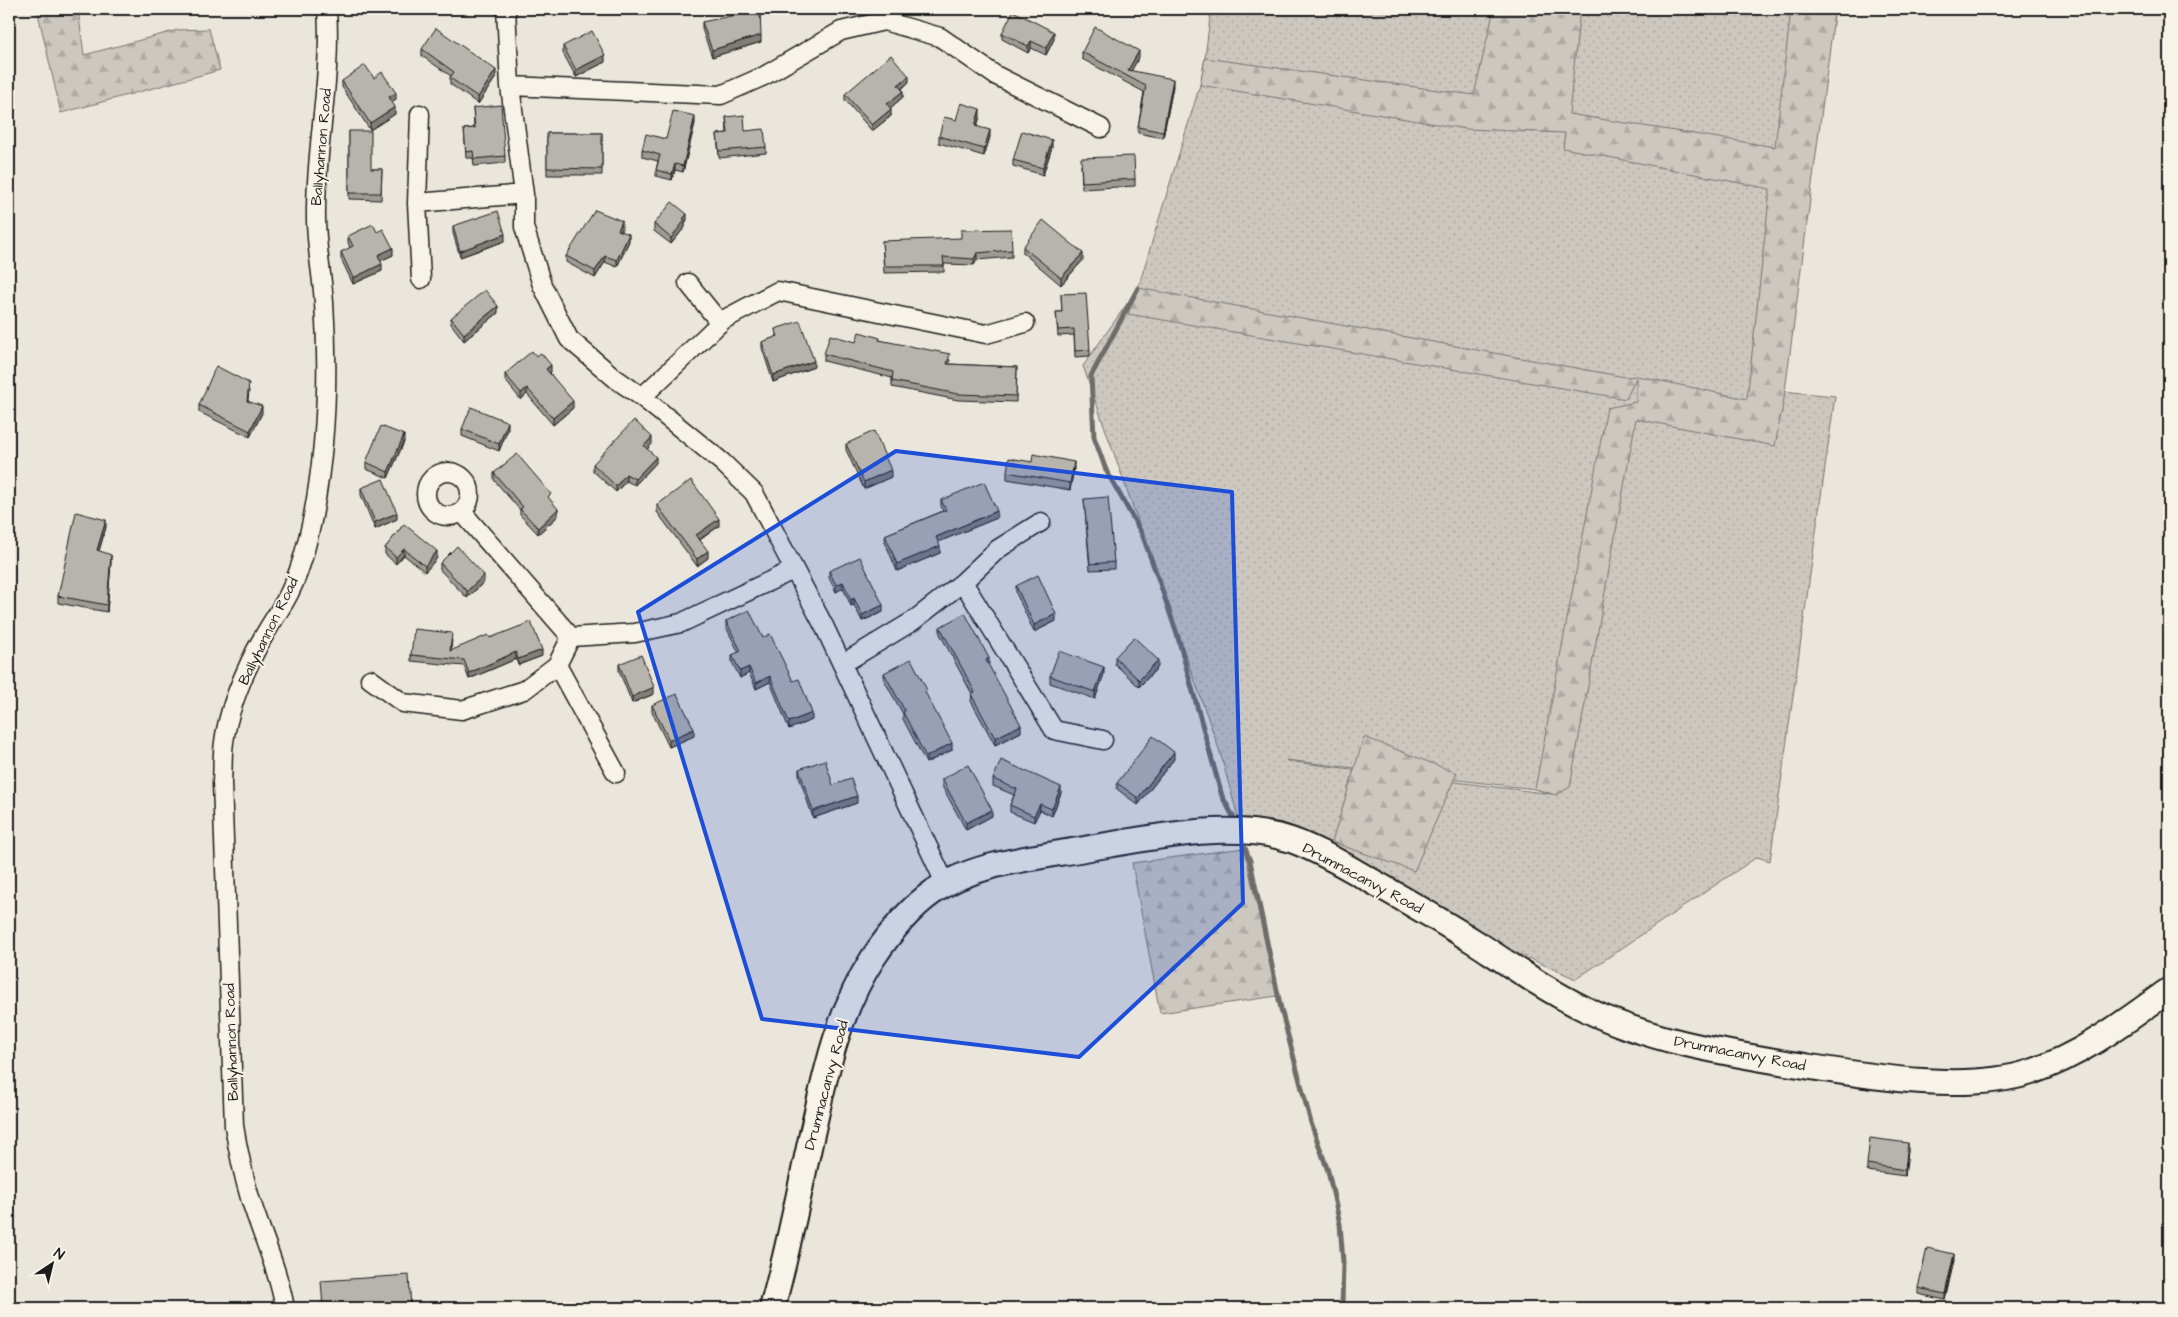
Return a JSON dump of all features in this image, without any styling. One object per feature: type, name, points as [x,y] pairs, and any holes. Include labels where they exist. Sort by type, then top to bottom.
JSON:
[{"type":"main road","name":"Drumnacanvy Road","points":[[772,1308],[834,1041],[850,998],[874,956],[903,920],[932,892],[963,876],[1013,860],[1150,838],[1206,832],[1247,832],[1288,839],[1330,858],[1430,914],[1534,980],[1586,1010],[1636,1030],[1705,1049],[1832,1070],[1925,1081],[1975,1082],[2028,1073],[2070,1056],[2169,990]]},
{"type":"street","name":"Ballyhannon Road","points":[[285,1308],[272,1256],[250,1197],[240,1162],[234,1126],[222,782],[224,742],[232,706],[264,632],[286,599],[301,562],[312,521],[318,477],[325,399],[326,347],[316,214],[316,171],[327,84],[329,41],[327,9]]},
{"type":"street","points":[[506,9],[510,86],[524,194],[524,227],[542,284],[569,339],[616,379],[642,397],[722,462],[754,493],[825,628],[946,885]]},
{"type":"street","points":[[510,86],[721,95],[764,76],[840,32],[884,21],[940,37],[995,75],[1101,128]]},
{"type":"street","points":[[420,114],[418,203],[421,279]]},
{"type":"street","points":[[418,203],[524,194]]},
{"type":"street","points":[[688,284],[720,323]]},
{"type":"street","points":[[642,397],[720,323],[778,292],[986,334],[1025,322]]},
{"type":"street","points":[[462,512],[571,637]]},
{"type":"street","points":[[842,664],[913,621],[963,582],[998,549],[1041,522]]},
{"type":"street","points":[[571,637],[635,633],[681,623],[793,570]]},
{"type":"street","points":[[963,582],[1054,730],[1104,740]]},
{"type":"street","points":[[370,679],[403,703],[462,710],[524,690],[557,665],[571,637]]},
{"type":"street","points":[[557,665],[616,773]]},
{"type":"highlighted area","points":[[896,451],[1232,492],[1243,903],[1079,1057],[762,1019],[638,612]]},
{"type":"green space","points":[[37,9],[78,9],[84,55],[178,30],[209,29],[220,70],[61,113]]},
{"type":"green space","points":[[1211,9],[1813,9],[1773,172],[1749,388],[1835,396],[1770,861],[1757,857],[1576,979],[1242,832],[1220,752],[1083,366],[1138,288],[1200,85]],"holes":[[[1286,760],[1535,789],[1552,794]]]},
{"type":"green space","points":[[1494,9],[1580,9],[1569,114],[1775,147],[1791,9],[1835,9],[1784,399],[1775,446],[1636,419],[1570,787],[1556,795],[1535,789],[1607,408],[1636,402],[1636,378],[1626,399],[1128,314],[1138,288],[1625,377],[1637,376],[1747,399],[1770,189],[1563,148],[1565,133],[1466,129],[1200,85],[1205,58],[1474,95]]},
{"type":"green space","points":[[1364,737],[1457,773],[1414,871],[1332,842]]},
{"type":"green space","points":[[1244,848],[1277,996],[1160,1013],[1132,863]]},
{"type":"building","points":[[760,10],[761,35],[712,50],[702,22]]},
{"type":"building","points":[[1013,11],[1054,32],[1046,48],[1031,41],[1028,46],[1002,33]]},
{"type":"building","points":[[1095,27],[1139,51],[1128,70],[1173,79],[1163,132],[1138,127],[1146,86],[1082,52]]},
{"type":"building","points":[[436,28],[496,70],[478,97],[450,78],[454,72],[422,49]]},
{"type":"building","points":[[592,31],[605,55],[576,70],[563,46]]},
{"type":"building","points":[[891,55],[909,76],[898,85],[903,91],[887,104],[891,109],[872,125],[845,94]]},
{"type":"building","points":[[365,65],[374,78],[382,72],[396,93],[389,97],[395,107],[370,123],[342,81]]},
{"type":"building","points":[[961,103],[980,109],[975,126],[990,130],[984,149],[939,136],[944,117],[956,120]]},
{"type":"building","points":[[501,105],[505,156],[474,159],[473,151],[466,152],[464,129],[475,128],[473,108]]},
{"type":"building","points":[[673,111],[695,116],[683,166],[675,164],[672,174],[656,170],[660,155],[642,150],[646,134],[666,139]]},
{"type":"building","points":[[744,115],[745,131],[764,129],[766,147],[719,151],[717,134],[728,133],[726,117]]},
{"type":"building","points":[[349,131],[371,131],[371,169],[382,169],[381,193],[349,193]]},
{"type":"building","points":[[1022,131],[1052,140],[1043,168],[1013,160]]},
{"type":"building","points":[[547,133],[602,133],[602,169],[547,168]]},
{"type":"building","points":[[1134,156],[1135,179],[1082,182],[1081,158]]},
{"type":"building","points":[[672,202],[687,214],[683,219],[685,220],[671,238],[654,224]]},
{"type":"building","points":[[595,210],[622,221],[618,230],[629,234],[617,260],[605,256],[595,271],[566,256]]},
{"type":"building","points":[[498,211],[505,234],[460,251],[453,226]]},
{"type":"building","points":[[1043,220],[1083,253],[1061,278],[1023,247]]},
{"type":"building","points":[[373,224],[377,232],[383,229],[393,248],[378,255],[382,264],[353,278],[341,252],[353,246],[348,236]]},
{"type":"building","points":[[1011,229],[1012,250],[977,253],[974,259],[943,257],[944,266],[884,266],[882,241],[961,238],[961,230]]},
{"type":"building","points":[[485,290],[498,306],[464,334],[451,318]]},
{"type":"building","points":[[1086,293],[1090,350],[1075,351],[1074,329],[1058,330],[1056,312],[1062,312],[1061,294]]},
{"type":"building","points":[[800,321],[814,361],[773,375],[762,342],[778,336],[775,329]]},
{"type":"building","points":[[859,332],[880,338],[879,340],[950,354],[947,364],[1017,367],[1016,396],[958,394],[892,381],[893,372],[824,354],[830,335],[856,342]]},
{"type":"building","points":[[532,351],[536,356],[541,353],[551,365],[546,369],[573,401],[553,418],[527,388],[521,393],[505,374]]},
{"type":"building","points":[[216,366],[249,383],[247,401],[262,406],[250,431],[199,405]]},
{"type":"building","points":[[471,407],[508,422],[499,444],[462,429]]},
{"type":"building","points":[[634,420],[652,437],[644,446],[656,457],[635,479],[626,474],[616,486],[593,464]]},
{"type":"building","points":[[381,426],[404,435],[388,472],[366,462]]},
{"type":"building","points":[[874,431],[891,470],[864,482],[846,444]]},
{"type":"building","points":[[517,454],[551,494],[548,497],[558,509],[538,528],[520,509],[523,507],[494,473]]},
{"type":"building","points":[[1033,454],[1074,462],[1070,483],[1007,472],[1009,458],[1032,462]]},
{"type":"building","points":[[383,479],[397,513],[375,522],[361,488]]},
{"type":"building","points":[[691,480],[719,519],[696,535],[708,551],[697,559],[657,505]]},
{"type":"building","points":[[984,482],[997,511],[936,537],[940,546],[897,564],[885,535],[946,510],[941,500]]},
{"type":"building","points":[[1108,497],[1114,562],[1090,564],[1084,499]]},
{"type":"building","points":[[76,512],[106,520],[97,550],[111,555],[107,605],[58,596]]},
{"type":"building","points":[[404,524],[437,551],[425,566],[404,549],[396,557],[385,548]]},
{"type":"building","points":[[457,546],[484,575],[467,591],[440,563]]},
{"type":"building","points":[[860,557],[883,605],[862,615],[854,598],[851,600],[843,582],[836,585],[829,571]]},
{"type":"building","points":[[1038,575],[1056,614],[1034,625],[1016,586]]},
{"type":"building","points":[[749,610],[763,638],[770,634],[793,681],[799,679],[812,713],[789,722],[770,676],[756,683],[749,667],[740,671],[732,655],[741,651],[726,621]]},
{"type":"building","points":[[965,613],[989,658],[986,660],[1021,725],[995,738],[971,694],[975,692],[940,627]]},
{"type":"building","points":[[531,622],[542,650],[518,659],[516,652],[469,673],[464,660],[411,655],[414,629],[452,633],[450,651],[488,635],[490,638]]},
{"type":"building","points":[[1134,637],[1158,660],[1139,680],[1115,657]]},
{"type":"building","points":[[1059,651],[1104,667],[1095,692],[1050,676]]},
{"type":"building","points":[[641,655],[654,687],[632,697],[619,664]]},
{"type":"building","points":[[911,659],[927,690],[925,692],[952,743],[926,757],[903,712],[905,711],[884,673]]},
{"type":"building","points":[[677,694],[694,729],[669,740],[652,705]]},
{"type":"building","points":[[1153,736],[1174,752],[1138,798],[1117,783]]},
{"type":"building","points":[[825,760],[833,785],[851,779],[857,796],[813,811],[799,769]]},
{"type":"building","points":[[1001,760],[1061,787],[1052,809],[1040,804],[1034,816],[1010,805],[1017,789],[993,779]]},
{"type":"building","points":[[968,765],[992,810],[966,823],[942,779]]},
{"type":"building","points":[[1870,1138],[1908,1143],[1905,1170],[1867,1164]]},
{"type":"building","points":[[1927,1248],[1954,1254],[1945,1294],[1918,1288]]},
{"type":"building","points":[[409,1275],[411,1308],[323,1308],[321,1281]]},
{"type":"waterway","points":[[1138,288],[1091,376],[1094,437],[1106,470],[1142,534],[1177,634],[1222,796],[1235,820]]},
{"type":"waterway","points":[[1245,848],[1250,861],[1281,1009],[1311,1123],[1328,1171],[1340,1224],[1343,1262],[1342,1308]]}]
